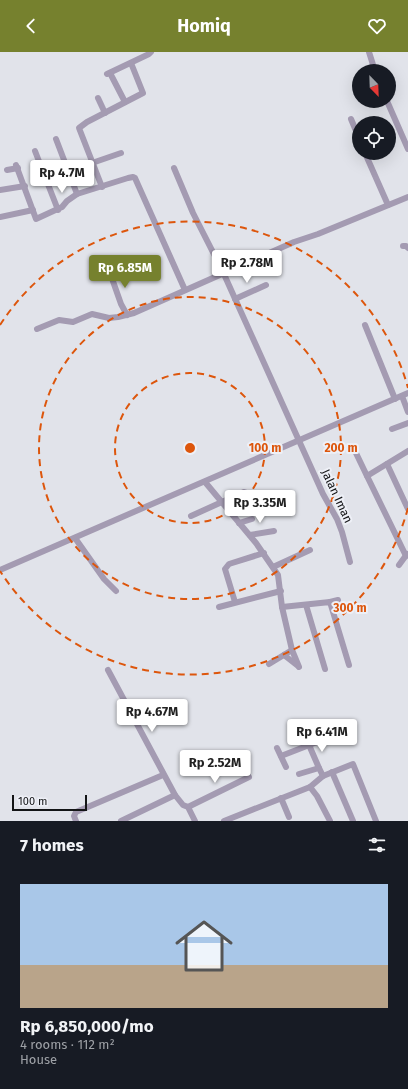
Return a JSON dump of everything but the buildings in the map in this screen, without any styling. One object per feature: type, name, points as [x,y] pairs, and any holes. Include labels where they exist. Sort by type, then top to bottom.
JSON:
[{"type":"street","points":[[124,102],[108,74],[151,52]]},
{"type":"street","points":[[369,52],[373,64]]},
{"type":"street","points":[[102,187],[79,128],[124,102],[144,93],[131,63]]},
{"type":"street","points":[[98,98],[105,113]]},
{"type":"street","points":[[390,108],[408,149]]},
{"type":"street","points":[[56,138],[77,194]]},
{"type":"street","points":[[35,151],[58,210]]},
{"type":"street","points":[[92,163],[121,153]]},
{"type":"street","points":[[368,160],[388,205]]},
{"type":"street","points":[[7,170],[17,167],[36,219],[58,210],[77,194],[128,178],[135,178],[185,290]]},
{"type":"street","name":"Jalan Iman","points":[[174,168],[193,213],[223,272],[323,494],[337,519],[350,562]]},
{"type":"street","points":[[0,190],[24,186]]},
{"type":"street","points":[[37,329],[59,320],[73,322],[92,314],[109,318],[128,315],[294,242],[318,234],[408,197]]},
{"type":"street","points":[[0,217],[33,210]]},
{"type":"street","points":[[109,270],[121,304],[128,315]]},
{"type":"street","points":[[235,299],[266,285]]},
{"type":"street","points":[[365,325],[395,399]]},
{"type":"street","points":[[0,570],[405,395],[408,412]]},
{"type":"street","points":[[392,429],[408,423]]},
{"type":"street","points":[[355,451],[407,554],[399,565]]},
{"type":"street","points":[[367,476],[408,451]]},
{"type":"street","points":[[387,464],[408,510]]},
{"type":"street","points":[[205,482],[264,553],[278,576],[282,607],[292,650],[299,667],[284,655]]},
{"type":"street","points":[[191,516],[246,492],[253,506],[269,505]]},
{"type":"street","points":[[239,522],[252,519]]},
{"type":"street","points":[[250,535],[274,531]]},
{"type":"street","points":[[75,538],[104,579],[116,591]]},
{"type":"street","points":[[273,567],[310,550]]},
{"type":"street","points":[[235,602],[225,567],[229,564],[264,553]]},
{"type":"street","points":[[219,607],[281,591]]},
{"type":"street","points":[[282,607],[338,600]]},
{"type":"street","points":[[330,602],[349,665]]},
{"type":"street","points":[[306,605],[325,669]]},
{"type":"street","points":[[268,664],[292,650]]},
{"type":"street","points":[[108,670],[163,775],[175,795],[183,805],[188,807],[195,821]]},
{"type":"street","points":[[281,756],[317,742]]},
{"type":"street","points":[[309,746],[323,776]]},
{"type":"street","points":[[277,748],[286,767]]},
{"type":"street","points":[[224,821],[310,787],[323,776],[353,764],[376,821]]},
{"type":"street","points":[[299,774],[319,768]]},
{"type":"street","points":[[332,772],[353,821]]},
{"type":"street","points":[[76,821],[74,816],[76,812],[163,775]]},
{"type":"street","points":[[188,807],[249,777]]},
{"type":"street","points":[[310,787],[317,796],[330,821]]},
{"type":"street","points":[[121,821],[175,795]]},
{"type":"street","points":[[281,798],[289,817]]}]
